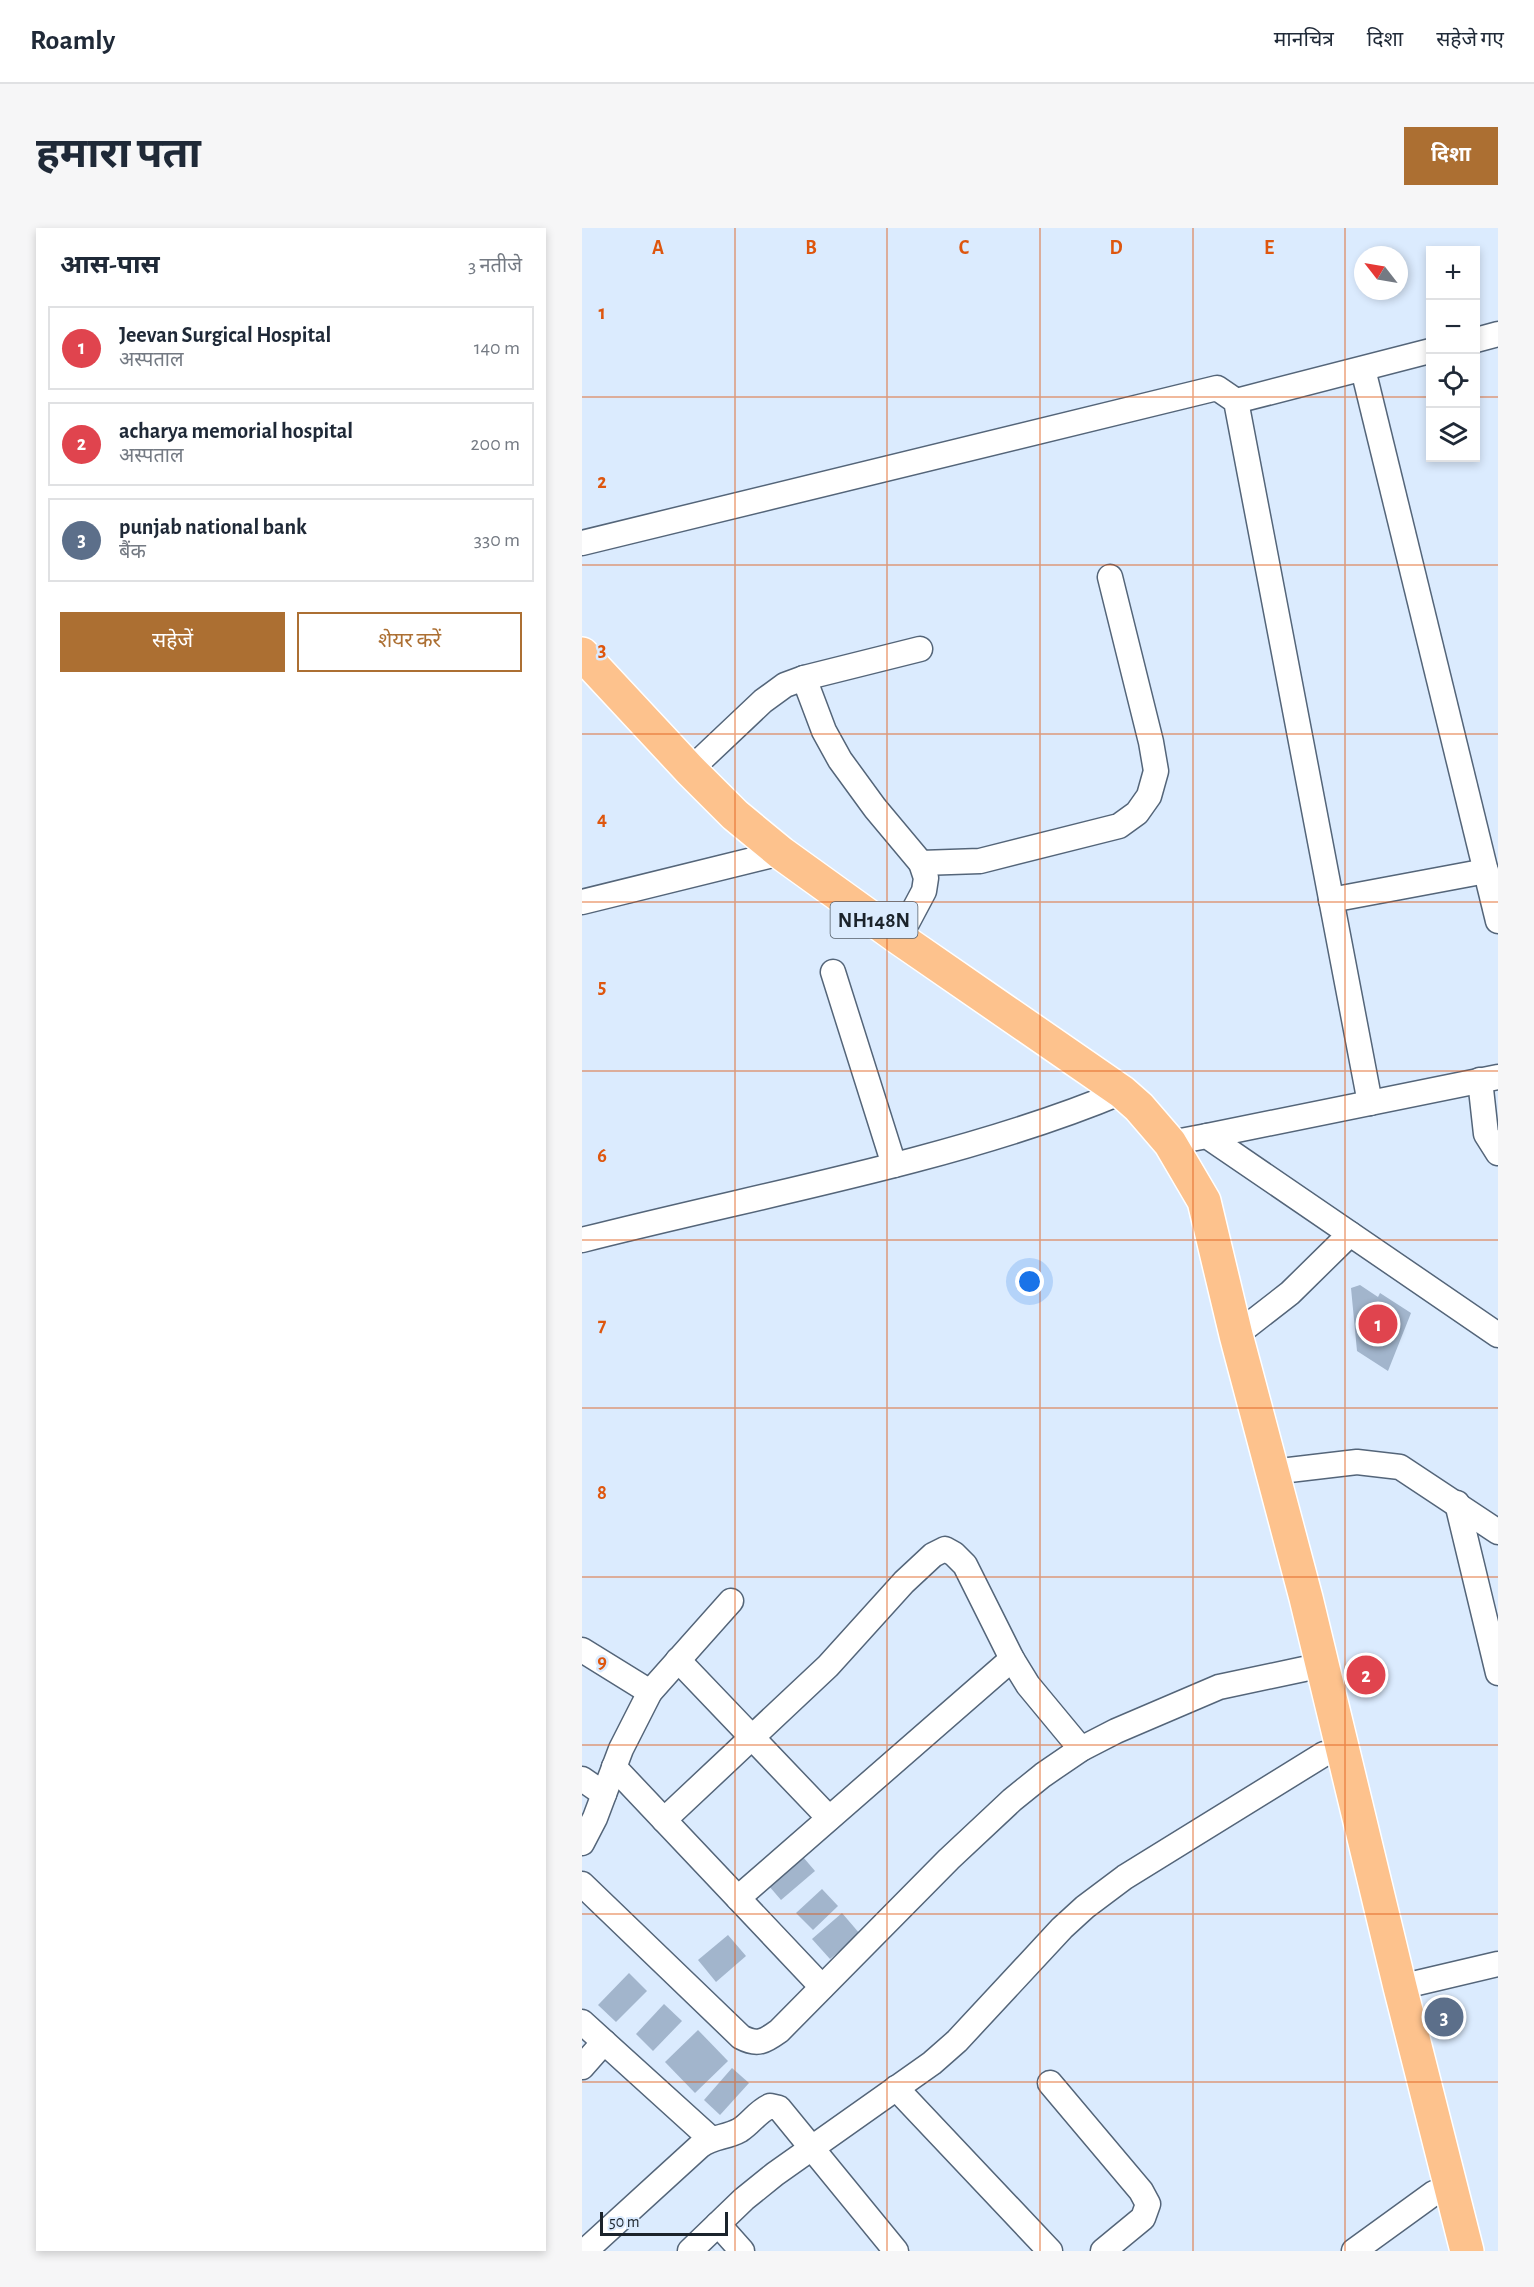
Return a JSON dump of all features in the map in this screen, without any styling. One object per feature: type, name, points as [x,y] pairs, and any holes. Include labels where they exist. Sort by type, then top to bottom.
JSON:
[{"type":"highway","name":"NH148N","points":[[582,654],[690,770],[735,815],[781,853],[899,938],[1122,1092],[1139,1107],[1176,1154],[1204,1201],[1236,1335],[1306,1598],[1400,1988],[1467,2251]]},
{"type":"highway","points":[[1176,1154],[1185,1205],[1257,1478],[1366,1928],[1449,2251]]},
{"type":"street","points":[[1480,339],[1498,334]]},
{"type":"street","points":[[1236,401],[1426,352]]},
{"type":"street","points":[[1363,369],[1498,921]]},
{"type":"street","points":[[582,543],[1217,388],[1236,401],[1370,1103]]},
{"type":"street","points":[[921,863],[980,861],[1119,826],[1137,813],[1149,796],[1156,771],[1151,742],[1110,577]]},
{"type":"street","points":[[690,770],[763,701],[785,685],[804,678],[920,649]]},
{"type":"street","points":[[804,678],[824,731],[840,760],[875,808],[921,863],[926,878],[924,891],[899,938]]},
{"type":"street","points":[[582,902],[781,853]]},
{"type":"street","points":[[1331,900],[1486,871]]},
{"type":"street","points":[[833,972],[894,1165]]},
{"type":"street","points":[[1176,1154],[1207,1136],[1489,1078],[1486,1134],[1498,1153]]},
{"type":"street","points":[[582,1239],[894,1165],[1008,1135],[1083,1109],[1122,1092]]},
{"type":"street","points":[[1207,1136],[1498,1335]]},
{"type":"street","points":[[1236,1335],[1290,1293],[1350,1234]]},
{"type":"street","points":[[1272,1472],[1357,1462],[1400,1467],[1498,1532]]},
{"type":"street","points":[[1457,1503],[1498,1673]]},
{"type":"street","points":[[664,1820],[828,1666],[904,1582],[933,1555],[945,1549],[965,1565],[1012,1659],[1047,1710],[1081,1749]]},
{"type":"street","points":[[582,1843],[595,1818],[621,1749],[650,1692],[731,1601]]},
{"type":"street","points":[[582,1650],[650,1692]]},
{"type":"street","points":[[738,1898],[1012,1659]]},
{"type":"street","points":[[678,1660],[829,1818]]},
{"type":"street","points":[[582,1884],[741,2037],[753,2043],[765,2041],[779,2031],[949,1859],[1004,1807],[1043,1775],[1081,1749],[1125,1726],[1219,1687],[1304,1669]]},
{"type":"street","points":[[690,2251],[744,2199],[811,2148],[932,2063],[957,2042],[1062,1928],[1085,1907],[1125,1877],[1324,1754]]},
{"type":"street","points":[[614,1767],[822,1987]]},
{"type":"street","points":[[582,1779],[604,1794]]},
{"type":"street","points":[[1400,1988],[1498,1964]]},
{"type":"street","points":[[582,2022],[710,2138]]},
{"type":"street","points":[[582,2067],[604,2042]]},
{"type":"street","points":[[1050,2083],[1141,2191],[1148,2204],[1143,2218],[1106,2250]]},
{"type":"street","points":[[896,2088],[1050,2251]]},
{"type":"street","points":[[583,2251],[710,2138],[741,2129],[761,2110],[770,2106],[779,2109],[896,2251]]},
{"type":"street","points":[[1354,2251],[1434,2193]]},
{"type":"street","points":[[718,2224],[742,2251]]},
{"type":"building","points":[[1360,1285],[1378,1297],[1380,1293],[1411,1313],[1388,1371],[1357,1351],[1351,1288]]},
{"type":"building","points":[[803,1857],[815,1871],[781,1900],[769,1886]]},
{"type":"building","points":[[822,1889],[838,1906],[813,1930],[796,1913]]},
{"type":"building","points":[[842,1913],[860,1934],[830,1959],[812,1939]]},
{"type":"building","points":[[728,1935],[746,1956],[716,1982],[698,1960]]},
{"type":"building","points":[[629,1973],[647,1991],[616,2022],[598,2005]]},
{"type":"building","points":[[664,2004],[682,2021],[653,2051],[636,2034]]},
{"type":"building","points":[[698,2030],[728,2061],[695,2093],[665,2062]]},
{"type":"building","points":[[732,2068],[749,2083],[720,2115],[704,2100]]},
{"type":"place","name":"Jeevan Surgical Hospital","points":[[1378,1324]]},
{"type":"place","name":"acharya memorial hospital","points":[[1366,1675]]},
{"type":"place","name":"punjab national bank","points":[[1444,2017]]}]
